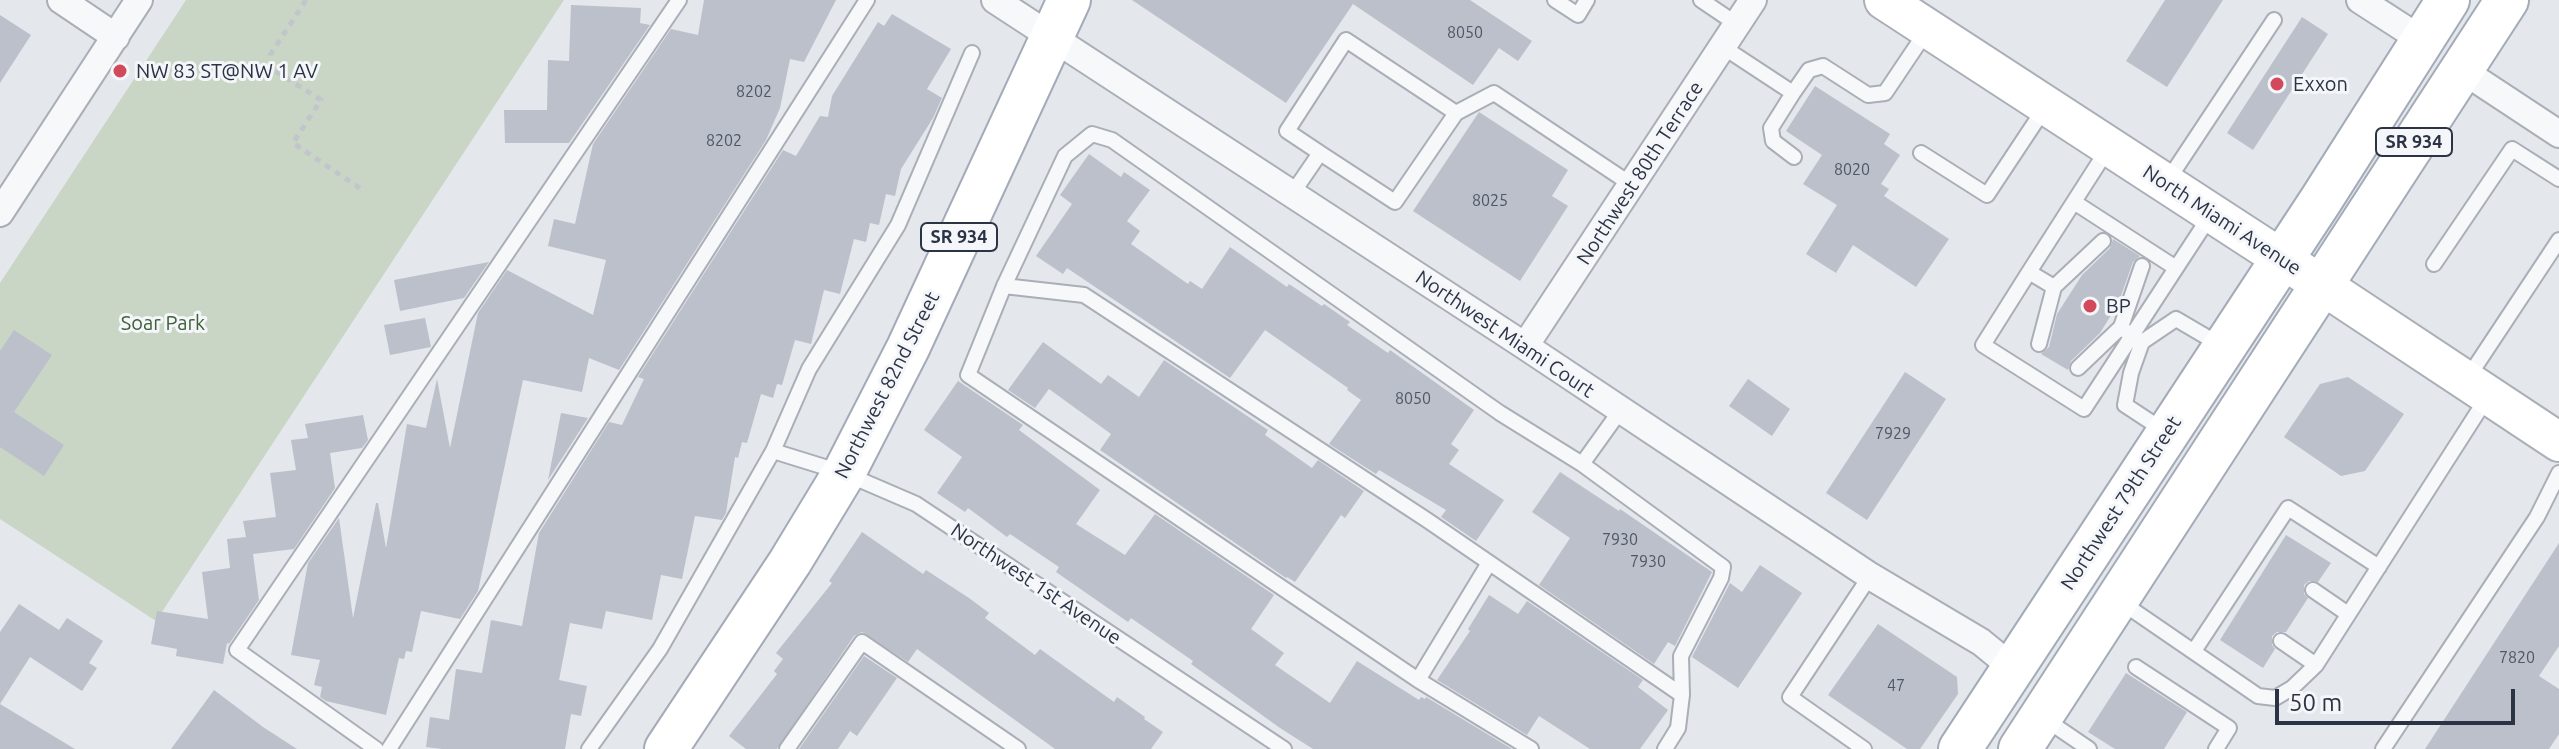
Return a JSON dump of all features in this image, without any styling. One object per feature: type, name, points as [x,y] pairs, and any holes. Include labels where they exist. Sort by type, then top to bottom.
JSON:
[{"type":"main road","name":"Northwest 82nd Street","points":[[666,749],[790,562],[844,473],[908,348],[1069,0]]},
{"type":"main road","name":"North Miami Avenue","points":[[1884,0],[2559,442]]},
{"type":"main road","name":"Northwest 79th Street","points":[[1960,749],[2448,0]]},
{"type":"main road","name":"SR 934","points":[[2031,733],[2507,0]]},
{"type":"main road","points":[[1988,749],[2011,693],[2011,671]]},
{"type":"street","points":[[61,0],[116,37]]},
{"type":"street","points":[[0,213],[139,0]]},
{"type":"street","name":"Northwest Miami Court","points":[[995,0],[1525,346],[1870,576],[1981,642],[2011,671]]},
{"type":"street","name":"Northwest 80th Terrace","points":[[1525,346],[1753,0]]},
{"type":"street","points":[[2360,0],[2422,40]]},
{"type":"street","points":[[2462,70],[2559,134]]},
{"type":"lane","points":[[376,749],[237,650],[679,0]]},
{"type":"lane","points":[[389,749],[867,0]]},
{"type":"lane","points":[[1555,0],[1578,15],[1587,0]]},
{"type":"lane","points":[[1701,0],[1738,25]]},
{"type":"lane","points":[[2166,183],[2274,20]]},
{"type":"lane","points":[[1794,157],[1773,141],[1771,128],[1809,70],[1823,66],[1868,95],[1885,93],[1929,29]]},
{"type":"lane","points":[[1456,113],[1346,40],[1287,131],[1395,202],[1456,113],[1494,93],[1632,185]]},
{"type":"lane","points":[[1723,47],[1793,93]]},
{"type":"lane","points":[[589,749],[660,649],[773,451],[809,369],[898,225],[972,53]]},
{"type":"lane","points":[[1921,153],[1987,195],[2046,106]]},
{"type":"lane","points":[[1531,749],[1418,680],[968,375],[1004,286],[1065,156],[1092,134],[1112,140],[1500,413],[1582,464],[1723,567],[1721,578],[1681,656],[1682,695],[1678,728],[1665,749]]},
{"type":"lane","points":[[2109,146],[1983,345],[2084,409],[2212,213]]},
{"type":"lane","points":[[2434,264],[2512,149],[2559,179]]},
{"type":"lane","points":[[1292,194],[1320,153]]},
{"type":"lane","points":[[2074,202],[2176,268]]},
{"type":"lane","points":[[2118,599],[2258,696],[2275,698],[2292,688],[2316,665],[2379,567],[2559,240]]},
{"type":"lane","points":[[2039,344],[2054,287],[2103,241]]},
{"type":"lane","points":[[2054,287],[2087,266]]},
{"type":"lane","points":[[2078,368],[2131,334],[2142,266]]},
{"type":"lane","points":[[2029,272],[2054,287]]},
{"type":"lane","points":[[1004,286],[1084,295],[1489,563],[1682,695]]},
{"type":"lane","points":[[2052,323],[2054,287]]},
{"type":"lane","points":[[2127,290],[2131,373],[2125,405],[2167,432]]},
{"type":"lane","points":[[2092,347],[2176,319],[2223,346]]},
{"type":"lane","points":[[1582,464],[1620,411]]},
{"type":"lane","name":"Northwest 1st Avenue","points":[[773,451],[844,473],[916,504],[1284,749]]},
{"type":"lane","points":[[2383,749],[2537,517],[2559,473]]},
{"type":"lane","points":[[2194,651],[2231,609],[2264,557],[2288,508],[2379,567]]},
{"type":"lane","points":[[1418,680],[1489,563]]},
{"type":"lane","points":[[1864,749],[1790,697],[1870,576]]},
{"type":"lane","points":[[2313,590],[2348,614]]},
{"type":"lane","points":[[2281,641],[2316,665]]},
{"type":"lane","points":[[787,749],[862,642],[1018,749]]},
{"type":"lane","points":[[2136,667],[2229,728],[2216,749]]},
{"type":"lane","points":[[2031,733],[2089,749]]},
{"type":"path","points":[[306,0],[270,55],[272,69],[321,100],[293,143],[364,191]]},
{"type":"green space","name":"Soar Park","points":[[186,0],[564,0],[156,621],[0,519],[0,283]]},
{"type":"building","points":[[704,0],[836,0],[804,62],[790,59],[780,108],[766,140],[619,370],[589,358],[582,392],[523,380],[478,591],[460,619],[421,611],[412,652],[406,651],[404,659],[399,658],[386,715],[326,701],[320,697],[322,687],[314,685],[320,660],[291,655],[308,563],[339,518],[353,618],[376,503],[386,548],[407,424],[426,428],[437,379],[450,448],[478,313],[507,270],[593,315],[606,260],[548,246],[554,219],[575,224],[593,144],[671,29],[698,35]]},
{"type":"building","points":[[1132,0],[1470,0],[1532,41],[1518,61],[1499,48],[1473,85],[1353,4],[1286,103]]},
{"type":"building","points":[[2165,0],[2223,0],[2167,87],[2126,61]]},
{"type":"building","points":[[571,5],[641,8],[640,23],[650,25],[569,143],[505,143],[504,110],[547,110],[548,60],[569,61]]},
{"type":"building","points":[[892,14],[951,49],[927,89],[942,98],[901,169],[895,196],[886,194],[879,225],[870,223],[866,242],[854,239],[840,294],[824,290],[811,344],[795,340],[782,385],[777,384],[773,398],[761,394],[747,443],[742,442],[738,458],[735,457],[726,513],[722,520],[695,516],[682,579],[661,575],[652,620],[606,611],[602,629],[570,623],[559,680],[587,686],[581,716],[571,714],[565,749],[426,747],[430,717],[449,720],[456,669],[482,673],[491,620],[522,626],[539,533],[609,422],[622,425],[644,379],[638,377],[783,150],[796,156],[820,116],[828,117],[832,96],[878,22],[884,26]]},
{"type":"building","points":[[0,15],[31,35],[0,83]]},
{"type":"building","name":"Exxon","points":[[2302,17],[2328,34],[2253,150],[2227,133]]},
{"type":"building","points":[[1815,86],[1890,134],[1884,144],[1900,155],[1881,184],[1889,189],[1884,196],[1949,239],[1916,287],[1853,245],[1836,273],[1806,254],[1837,205],[1803,184],[1822,155],[1786,131]]},
{"type":"building","points":[[1479,112],[1568,170],[1552,196],[1568,206],[1520,281],[1413,211]]},
{"type":"building","points":[[1089,154],[1121,177],[1124,172],[1150,190],[1127,221],[1140,231],[1131,244],[1188,284],[1190,281],[1202,289],[1230,247],[1287,287],[1289,284],[1322,306],[1324,304],[1350,322],[1347,325],[1388,353],[1390,350],[1474,410],[1451,444],[1459,450],[1449,464],[1504,500],[1476,541],[1441,517],[1446,510],[1379,470],[1376,474],[1329,444],[1361,400],[1265,330],[1230,378],[1067,268],[1063,274],[1036,256],[1072,204],[1060,195]]},
{"type":"building","name":"BP","points":[[2113,239],[2140,256],[2133,262],[2118,304],[2100,333],[2071,361],[2068,370],[2041,354],[2049,347],[2057,314],[2082,275],[2110,248]]},
{"type":"building","points":[[489,262],[464,298],[400,311],[394,280]]},
{"type":"building","points":[[425,318],[431,347],[390,355],[384,325]]},
{"type":"building","points":[[14,330],[52,355],[14,412],[64,445],[44,476],[0,447],[0,351]]},
{"type":"building","points":[[1043,342],[1101,384],[1108,375],[1139,397],[1164,360],[1268,430],[1265,435],[1312,468],[1318,460],[1364,491],[1345,518],[1341,515],[1295,582],[1286,578],[1100,450],[1111,434],[1049,389],[1035,408],[1008,390]]},
{"type":"building","points":[[1905,372],[1946,399],[1867,520],[1826,493]]},
{"type":"building","points":[[2348,377],[2404,414],[2365,471],[2341,476],[2284,437],[2320,384]]},
{"type":"building","points":[[1748,379],[1790,409],[1772,436],[1729,406]]},
{"type":"building","points":[[958,381],[1023,425],[1019,430],[1100,490],[1076,524],[1125,555],[1155,514],[1274,595],[1251,629],[1284,653],[1275,665],[1330,703],[1357,661],[1419,700],[1426,697],[1512,749],[1313,749],[1280,728],[1191,664],[1193,661],[1131,618],[1128,622],[1056,572],[1059,567],[1010,534],[1007,537],[968,508],[965,512],[937,493],[962,457],[924,430]]},
{"type":"building","points":[[561,413],[588,418],[548,480]]},
{"type":"building","points":[[363,415],[368,440],[362,448],[330,453],[335,488],[294,549],[253,554],[259,600],[227,643],[223,664],[176,656],[177,649],[151,644],[157,611],[208,619],[202,572],[230,568],[227,539],[246,537],[243,521],[276,517],[270,473],[296,470],[291,440],[308,438],[305,424]]},
{"type":"building","points":[[1560,472],[1712,572],[1675,646],[1668,642],[1654,664],[1539,585],[1570,538],[1532,512]]},
{"type":"building","points":[[862,532],[923,574],[926,570],[969,598],[989,613],[985,618],[1035,655],[1040,649],[1114,702],[1117,697],[1145,717],[1163,732],[1151,749],[1055,749],[917,649],[908,662],[862,632],[854,636],[777,749],[746,749],[729,736],[777,674],[774,671],[783,659],[776,653],[832,583],[829,581]]},
{"type":"building","points":[[2286,535],[2331,563],[2318,582],[2309,581],[2304,585],[2304,594],[2308,598],[2286,632],[2277,632],[2272,636],[2275,649],[2263,668],[2220,640]]},
{"type":"building","points":[[2559,543],[2559,646],[2539,676],[2559,689],[2559,734],[2549,749],[2425,749]]},
{"type":"building","points":[[1760,565],[1802,593],[1738,688],[1692,657],[1730,583],[1742,592]]},
{"type":"building","points":[[1489,595],[1518,614],[1527,601],[1643,680],[1638,687],[1668,710],[1640,749],[1590,749],[1539,716],[1527,735],[1437,680],[1470,631],[1468,629]]},
{"type":"building","points":[[19,604],[59,630],[67,618],[103,641],[89,663],[97,668],[82,691],[30,657],[0,704],[0,632]]},
{"type":"building","points":[[1878,624],[1957,677],[1958,694],[1920,749],[1907,749],[1828,695]]},
{"type":"building","points":[[864,656],[897,678],[857,736],[850,731],[838,749],[799,749]]},
{"type":"building","points":[[2126,673],[2187,712],[2164,749],[2115,749],[2088,732]]},
{"type":"building","points":[[214,690],[263,727],[297,749],[171,749]]},
{"type":"building","points":[[0,704],[75,749],[0,749]]},
{"type":"place","name":"NW 83 ST@NW 1 AV","points":[[120,71]]},
{"type":"place","name":"Exxon","points":[[2277,84]]},
{"type":"place","name":"BP","points":[[2090,306]]}]
